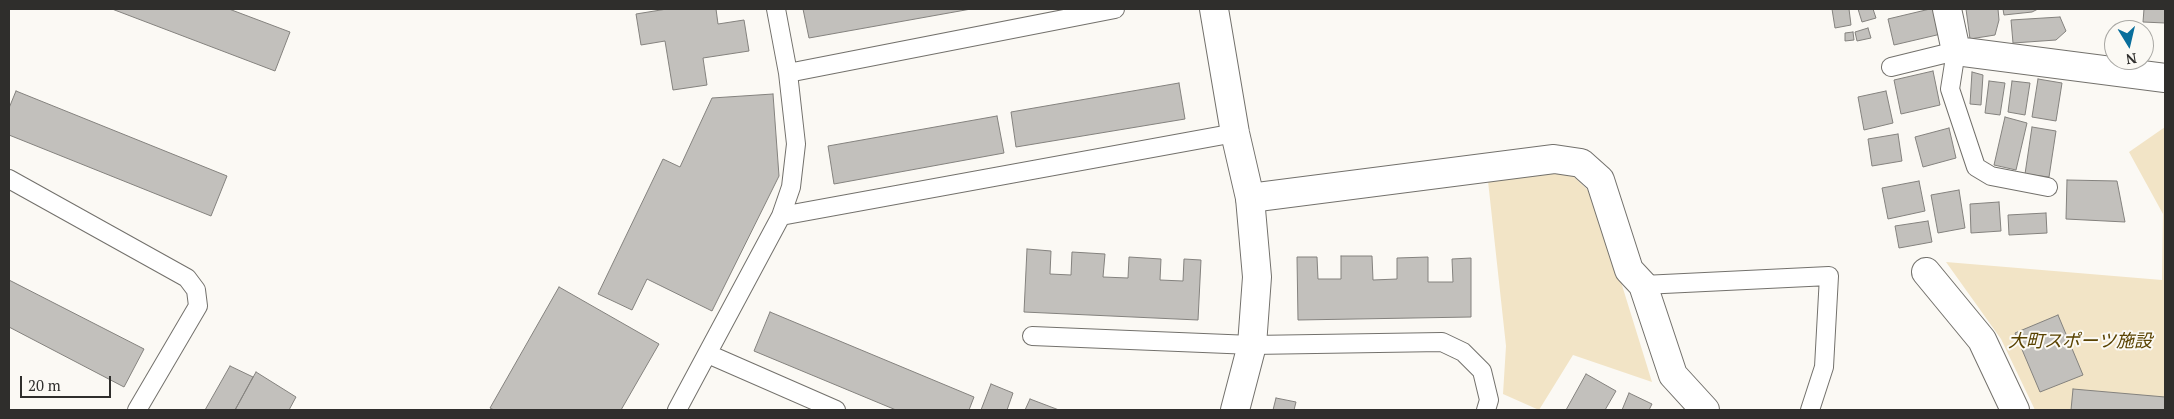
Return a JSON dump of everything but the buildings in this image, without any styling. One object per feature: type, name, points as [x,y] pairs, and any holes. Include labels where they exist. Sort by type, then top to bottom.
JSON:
[{"type":"street","points":[[1214,9],[1235,133],[1250,198],[1257,277],[1252,344],[1235,410]]},
{"type":"street","points":[[1947,9],[1956,51],[2165,78]]},
{"type":"street","points":[[1250,198],[1554,159],[1581,163],[1600,180],[1629,270],[1643,285],[1673,375],[1705,410]]},
{"type":"street","points":[[1926,272],[1982,340],[2015,410]]},
{"type":"lane","points":[[677,410],[781,216],[791,187],[796,144],[788,73],[776,9]]},
{"type":"lane","points":[[788,73],[1115,9]]},
{"type":"lane","points":[[1891,67],[1956,51],[1950,89],[1976,167],[1991,176],[2048,187]]},
{"type":"lane","points":[[781,216],[1235,133]]},
{"type":"lane","points":[[9,180],[187,278],[196,290],[198,306],[137,410]]},
{"type":"lane","points":[[1643,285],[1829,276],[1824,367],[1810,410]]},
{"type":"lane","points":[[1032,336],[1252,344],[1442,342],[1463,352],[1482,371],[1489,400],[1486,410]]},
{"type":"lane","points":[[708,354],[836,410]]},
{"type":"green space","name":"大町スポーツ施設","points":[[2165,127],[2165,410],[2035,410],[2001,339],[1946,262],[2162,280],[2163,214],[2129,152]]},
{"type":"green space","points":[[1545,171],[1571,174],[1590,192],[1608,240],[1652,382],[1573,355],[1539,410],[1503,394],[1506,346],[1488,181]]}]
